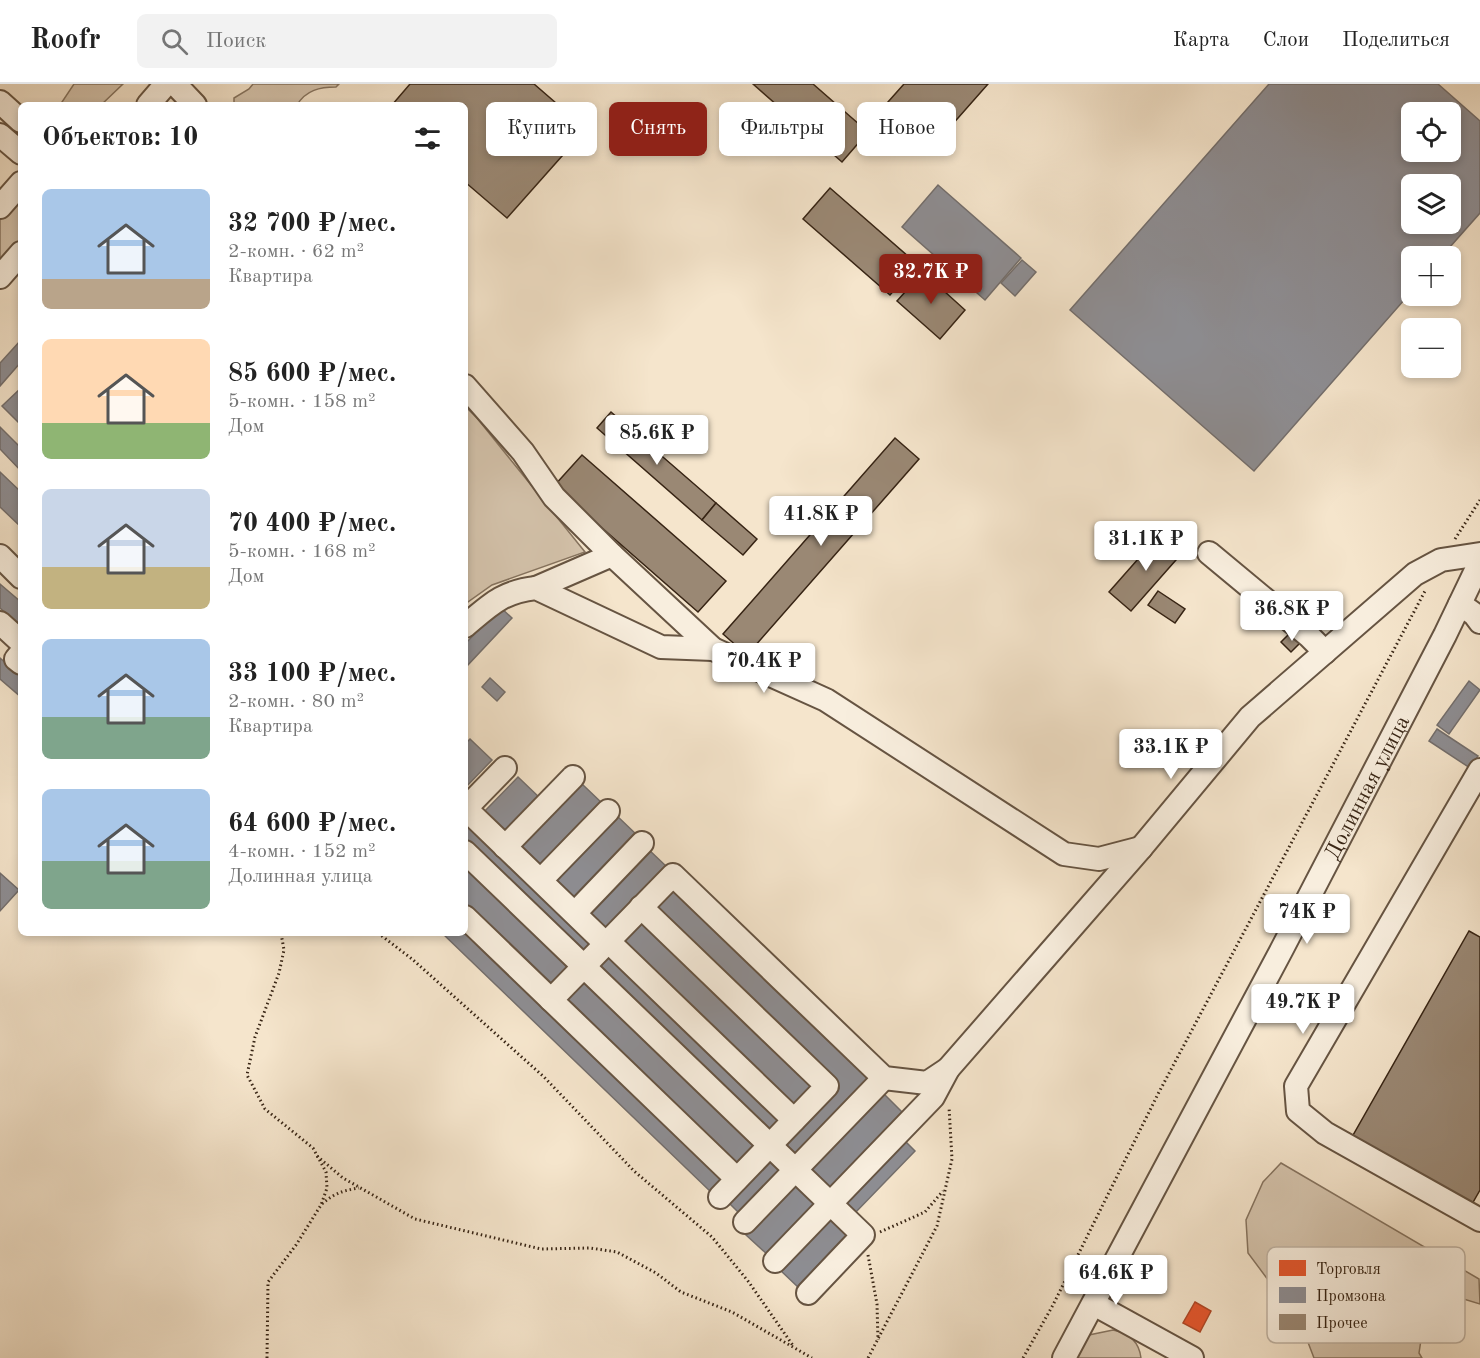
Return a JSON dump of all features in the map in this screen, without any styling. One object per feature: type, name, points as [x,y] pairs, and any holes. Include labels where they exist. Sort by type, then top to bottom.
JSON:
[{"type":"street","points":[[151,102],[166,84]]},
{"type":"street","points":[[175,84],[192,102]]},
{"type":"street","points":[[0,102],[18,118]]},
{"type":"street","points":[[0,135],[18,150]]},
{"type":"street","points":[[0,207],[18,186]]},
{"type":"street","points":[[0,277],[18,257]]},
{"type":"street","points":[[468,389],[523,452],[554,497],[612,555],[713,649],[825,700],[1064,854],[1099,859],[1141,848]]},
{"type":"street","points":[[1209,554],[1309,636],[1325,652]]},
{"type":"street","points":[[551,1000],[673,874],[884,1078],[927,1083],[948,1069],[1141,848],[1250,717],[1415,574],[1441,560],[1480,554]]},
{"type":"street","points":[[468,624],[495,601],[517,590],[536,588],[612,555]]},
{"type":"street","points":[[0,556],[18,574]]},
{"type":"street","name":"Долинная улица","points":[[1064,1358],[1282,949],[1480,562]]},
{"type":"street","points":[[536,588],[661,647],[713,649]]},
{"type":"street","points":[[1460,604],[1474,614],[1480,622]]},
{"type":"street","points":[[0,624],[18,639]]},
{"type":"street","points":[[468,805],[506,768]]},
{"type":"street","points":[[1480,770],[1296,1086],[1298,1111],[1325,1133],[1480,1220]]},
{"type":"street","points":[[506,847],[573,777]]},
{"type":"street","points":[[468,811],[794,1120]]},
{"type":"street","points":[[541,880],[608,811]]},
{"type":"street","points":[[575,913],[642,843]]},
{"type":"street","points":[[468,855],[863,1236],[808,1293]]},
{"type":"street","points":[[641,907],[827,1086],[720,1197]]},
{"type":"street","points":[[468,920],[737,1179]]},
{"type":"street","points":[[775,1261],[830,1204],[941,1101],[948,1069]]},
{"type":"street","points":[[745,1222],[884,1078]]},
{"type":"street","points":[[1094,1304],[1192,1358]]},
{"type":"path","points":[[1441,560],[1480,500]]},
{"type":"path","points":[[1023,1358],[1053,1305],[1164,1084],[1425,591]]},
{"type":"path","points":[[267,1358],[268,1282],[296,1245],[321,1205],[327,1188],[326,1172],[313,1148],[265,1109],[247,1075],[255,1037],[279,973],[284,950],[282,936]]},
{"type":"path","points":[[382,936],[412,959],[544,1077],[634,1171],[712,1237],[748,1281],[794,1347]]},
{"type":"path","points":[[868,1358],[937,1226],[952,1159],[941,1101]]},
{"type":"path","points":[[317,1156],[343,1178],[415,1219],[541,1249],[590,1248],[617,1252],[656,1274],[681,1292],[732,1312],[812,1358]]},
{"type":"path","points":[[878,1342],[877,1304],[863,1236],[885,1230],[925,1212],[945,1190],[950,1169]]},
{"type":"path","points":[[321,1205],[331,1196],[348,1189],[360,1188]]},
{"type":"shaded area","points":[[74,84],[123,84],[104,102],[62,102]]},
{"type":"shaded area","points":[[253,84],[339,84],[336,87],[309,93],[299,102],[234,102],[234,98]]},
{"type":"shaded area","points":[[18,197],[18,243],[0,264],[0,215]]},
{"type":"shaded area","points":[[468,409],[585,552],[492,585],[468,602]]},
{"type":"shaded area","points":[[1281,1163],[1424,1247],[1267,1247],[1267,1278],[1248,1253],[1246,1220],[1263,1182]]},
{"type":"shaded area","points":[[1465,1271],[1479,1279],[1480,1304],[1465,1299]]},
{"type":"shaded area","points":[[1113,1330],[1124,1333],[1135,1342],[1141,1358],[1076,1358],[1089,1335]]},
{"type":"shaded area","points":[[1308,1343],[1421,1343],[1419,1353],[1422,1358],[1314,1358]]},
{"type":"building: Торговля","points":[[1195,1302],[1211,1311],[1200,1332],[1183,1323]]},
{"type":"building: Промзона","points":[[1269,84],[1438,84],[1458,102],[1401,102],[1401,162],[1461,162],[1461,104],[1480,121],[1480,213],[1451,246],[1401,246],[1401,304],[1254,471],[1070,310]]},
{"type":"building: Промзона","points":[[938,185],[1021,258],[985,300],[902,227]]},
{"type":"building: Промзона","points":[[1022,260],[1036,272],[1015,296],[1001,283]]},
{"type":"building: Промзона","points":[[18,343],[18,365],[0,386],[0,363]]},
{"type":"building: Промзона","points":[[18,391],[18,422],[2,406]]},
{"type":"building: Промзона","points":[[0,427],[18,445],[18,468],[0,449]]},
{"type":"building: Промзона","points":[[0,472],[18,489],[18,524],[0,507]]},
{"type":"building: Промзона","points":[[0,584],[18,599],[18,624],[0,608]]},
{"type":"building: Промзона","points":[[500,607],[512,618],[468,665],[468,641]]},
{"type":"building: Промзона","points":[[0,658],[18,673],[18,694],[0,679]]},
{"type":"building: Промзона","points":[[490,678],[505,692],[497,701],[482,687]]},
{"type":"building: Промзона","points":[[1469,681],[1480,690],[1449,734],[1437,725]]},
{"type":"building: Промзона","points":[[1437,729],[1478,756],[1470,768],[1429,741]]},
{"type":"building: Промзона","points":[[470,739],[492,760],[468,785],[468,741]]},
{"type":"building: Промзона","points":[[518,777],[542,800],[505,838],[481,815]]},
{"type":"building: Промзона","points":[[582,784],[604,805],[538,874],[515,853]]},
{"type":"building: Промзона","points":[[615,814],[639,837],[572,906],[548,883]]},
{"type":"building: Промзона","points":[[468,821],[595,943],[582,956],[468,846]]},
{"type":"building: Промзона","points":[[647,848],[668,868],[603,935],[583,914]]},
{"type":"building: Промзона","points":[[468,866],[571,965],[550,986],[468,908]]},
{"type":"building: Промзона","points":[[0,873],[18,891],[0,911]]},
{"type":"building: Промзона","points":[[671,885],[872,1078],[793,1159],[781,1148],[839,1088],[650,906]]},
{"type":"building: Промзона","points":[[643,919],[815,1084],[793,1107],[621,941]]},
{"type":"building: Промзона","points":[[468,933],[726,1181],[713,1194],[445,936],[468,936]]},
{"type":"building: Промзона","points":[[609,956],[784,1124],[771,1137],[597,969]]},
{"type":"building: Промзона","points":[[586,979],[761,1147],[741,1168],[566,1000]]},
{"type":"building: Промзона","points":[[883,1093],[903,1113],[830,1189],[809,1169]]},
{"type":"building: Промзона","points":[[903,1139],[915,1151],[854,1214],[842,1202]]},
{"type":"building: Промзона","points":[[771,1159],[786,1173],[743,1217],[729,1203]]},
{"type":"building: Промзона","points":[[796,1183],[819,1204],[769,1256],[746,1235]]},
{"type":"building: Промзона","points":[[832,1214],[853,1234],[800,1289],[779,1269]]},
{"type":"building: Прочее","points":[[410,84],[534,84],[555,102],[486,102],[486,156],[562,156],[507,218],[468,185],[468,102],[395,102]]},
{"type":"building: Прочее","points":[[753,84],[813,84],[834,102],[774,102]]},
{"type":"building: Прочее","points":[[904,84],[988,84],[956,120],[956,102],[888,102]]},
{"type":"building: Прочее","points":[[845,112],[857,122],[857,145],[842,162],[835,156],[845,156]]},
{"type":"building: Прочее","points":[[830,188],[917,264],[890,295],[803,219]]},
{"type":"building: Прочее","points":[[923,272],[965,310],[940,339],[897,301]]},
{"type":"building: Прочее","points":[[611,412],[716,503],[702,520],[597,428]]},
{"type":"building: Прочее","points":[[895,438],[919,459],[747,655],[723,634]]},
{"type":"building: Прочее","points":[[582,455],[726,581],[698,612],[554,486]]},
{"type":"building: Прочее","points":[[716,503],[757,539],[743,555],[702,520]]},
{"type":"building: Прочее","points":[[1161,533],[1183,552],[1131,611],[1109,592]]},
{"type":"building: Прочее","points":[[1158,591],[1185,609],[1175,623],[1148,605]]},
{"type":"building: Прочее","points":[[1292,631],[1302,641],[1291,652],[1281,642]]},
{"type":"building: Прочее","points":[[1469,931],[1480,937],[1480,1190],[1472,1204],[1352,1137]]}]
